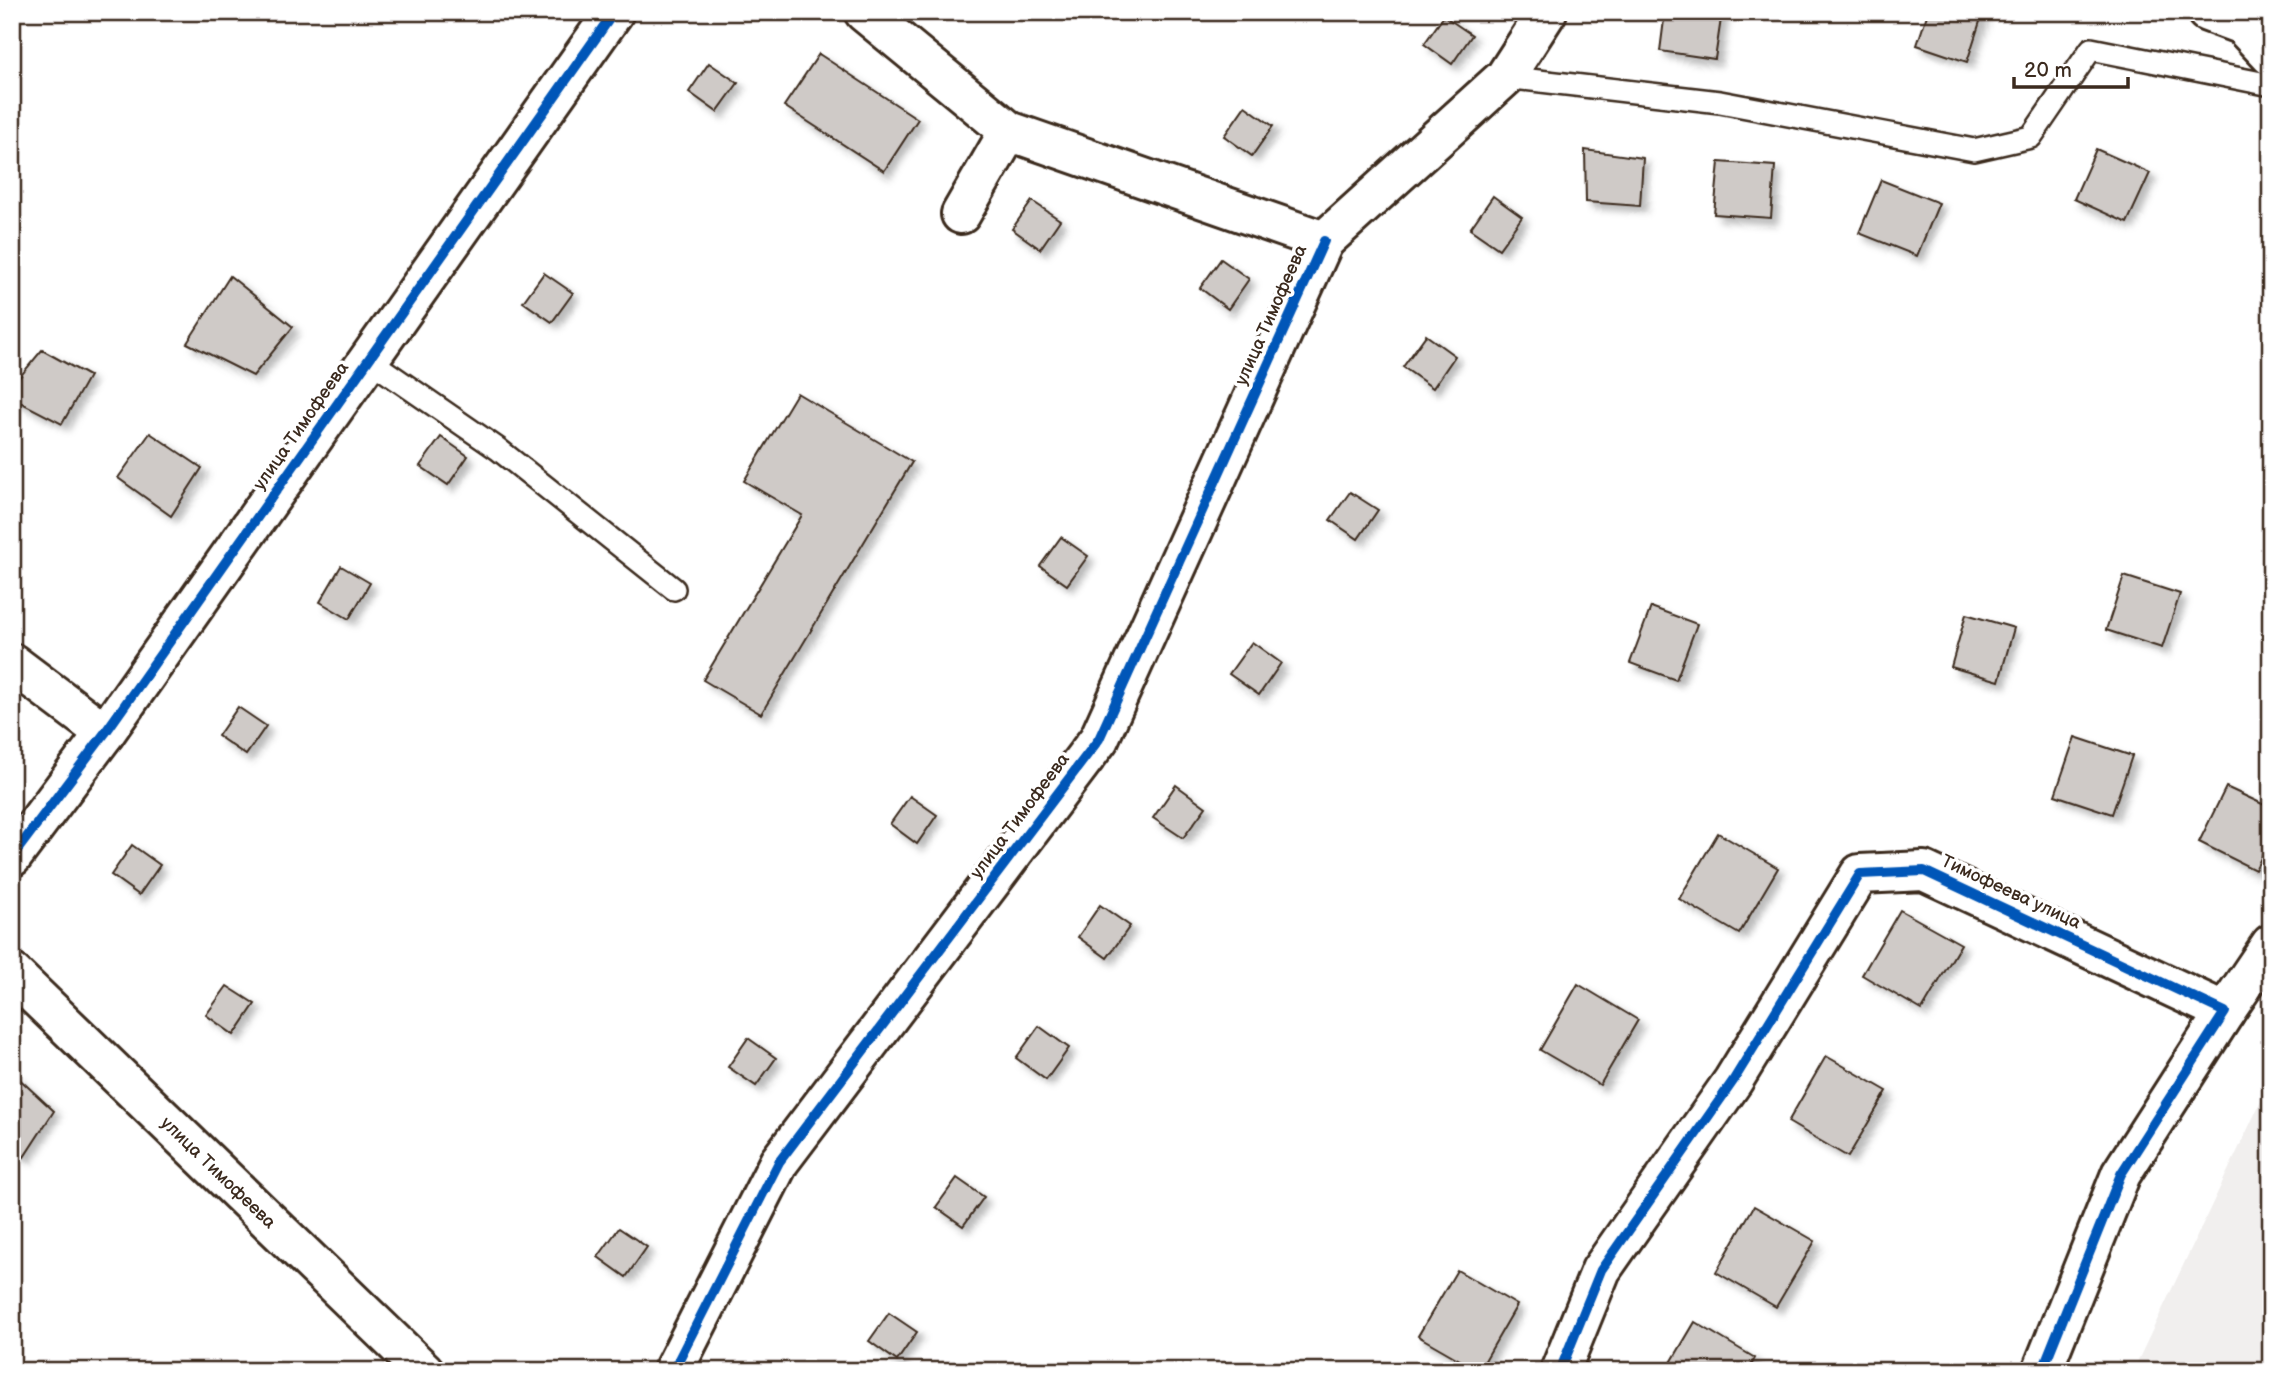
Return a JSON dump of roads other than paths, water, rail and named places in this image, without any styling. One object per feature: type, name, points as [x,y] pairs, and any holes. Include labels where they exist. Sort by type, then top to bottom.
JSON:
[{"type":"street","name":"улица Тимофеева","points":[[12,857],[105,733],[614,12]]},
{"type":"street","name":"улица Тимофеева","points":[[864,12],[1009,131],[1324,241]]},
{"type":"street","name":"улица Тимофеева","points":[[673,1371],[779,1162],[1099,739],[1324,241],[1505,77],[1547,12]]},
{"type":"street","points":[[2232,16],[2271,56]]},
{"type":"street","points":[[961,214],[1009,131]]},
{"type":"street","points":[[12,663],[105,733]]},
{"type":"street","name":"Тимофеева улица","points":[[1560,1371],[1601,1270],[1733,1081],[1860,874],[1924,871],[2225,1012]]},
{"type":"street","points":[[2042,1371],[2121,1174],[2271,944]]},
{"type":"street","name":"улица Тимофеева","points":[[12,973],[424,1371]]},
{"type":"lane","points":[[1505,77],[1720,102],[1974,150],[2031,137],[2091,49],[2271,85]]},
{"type":"lane","points":[[369,360],[498,449],[674,589]]}]
